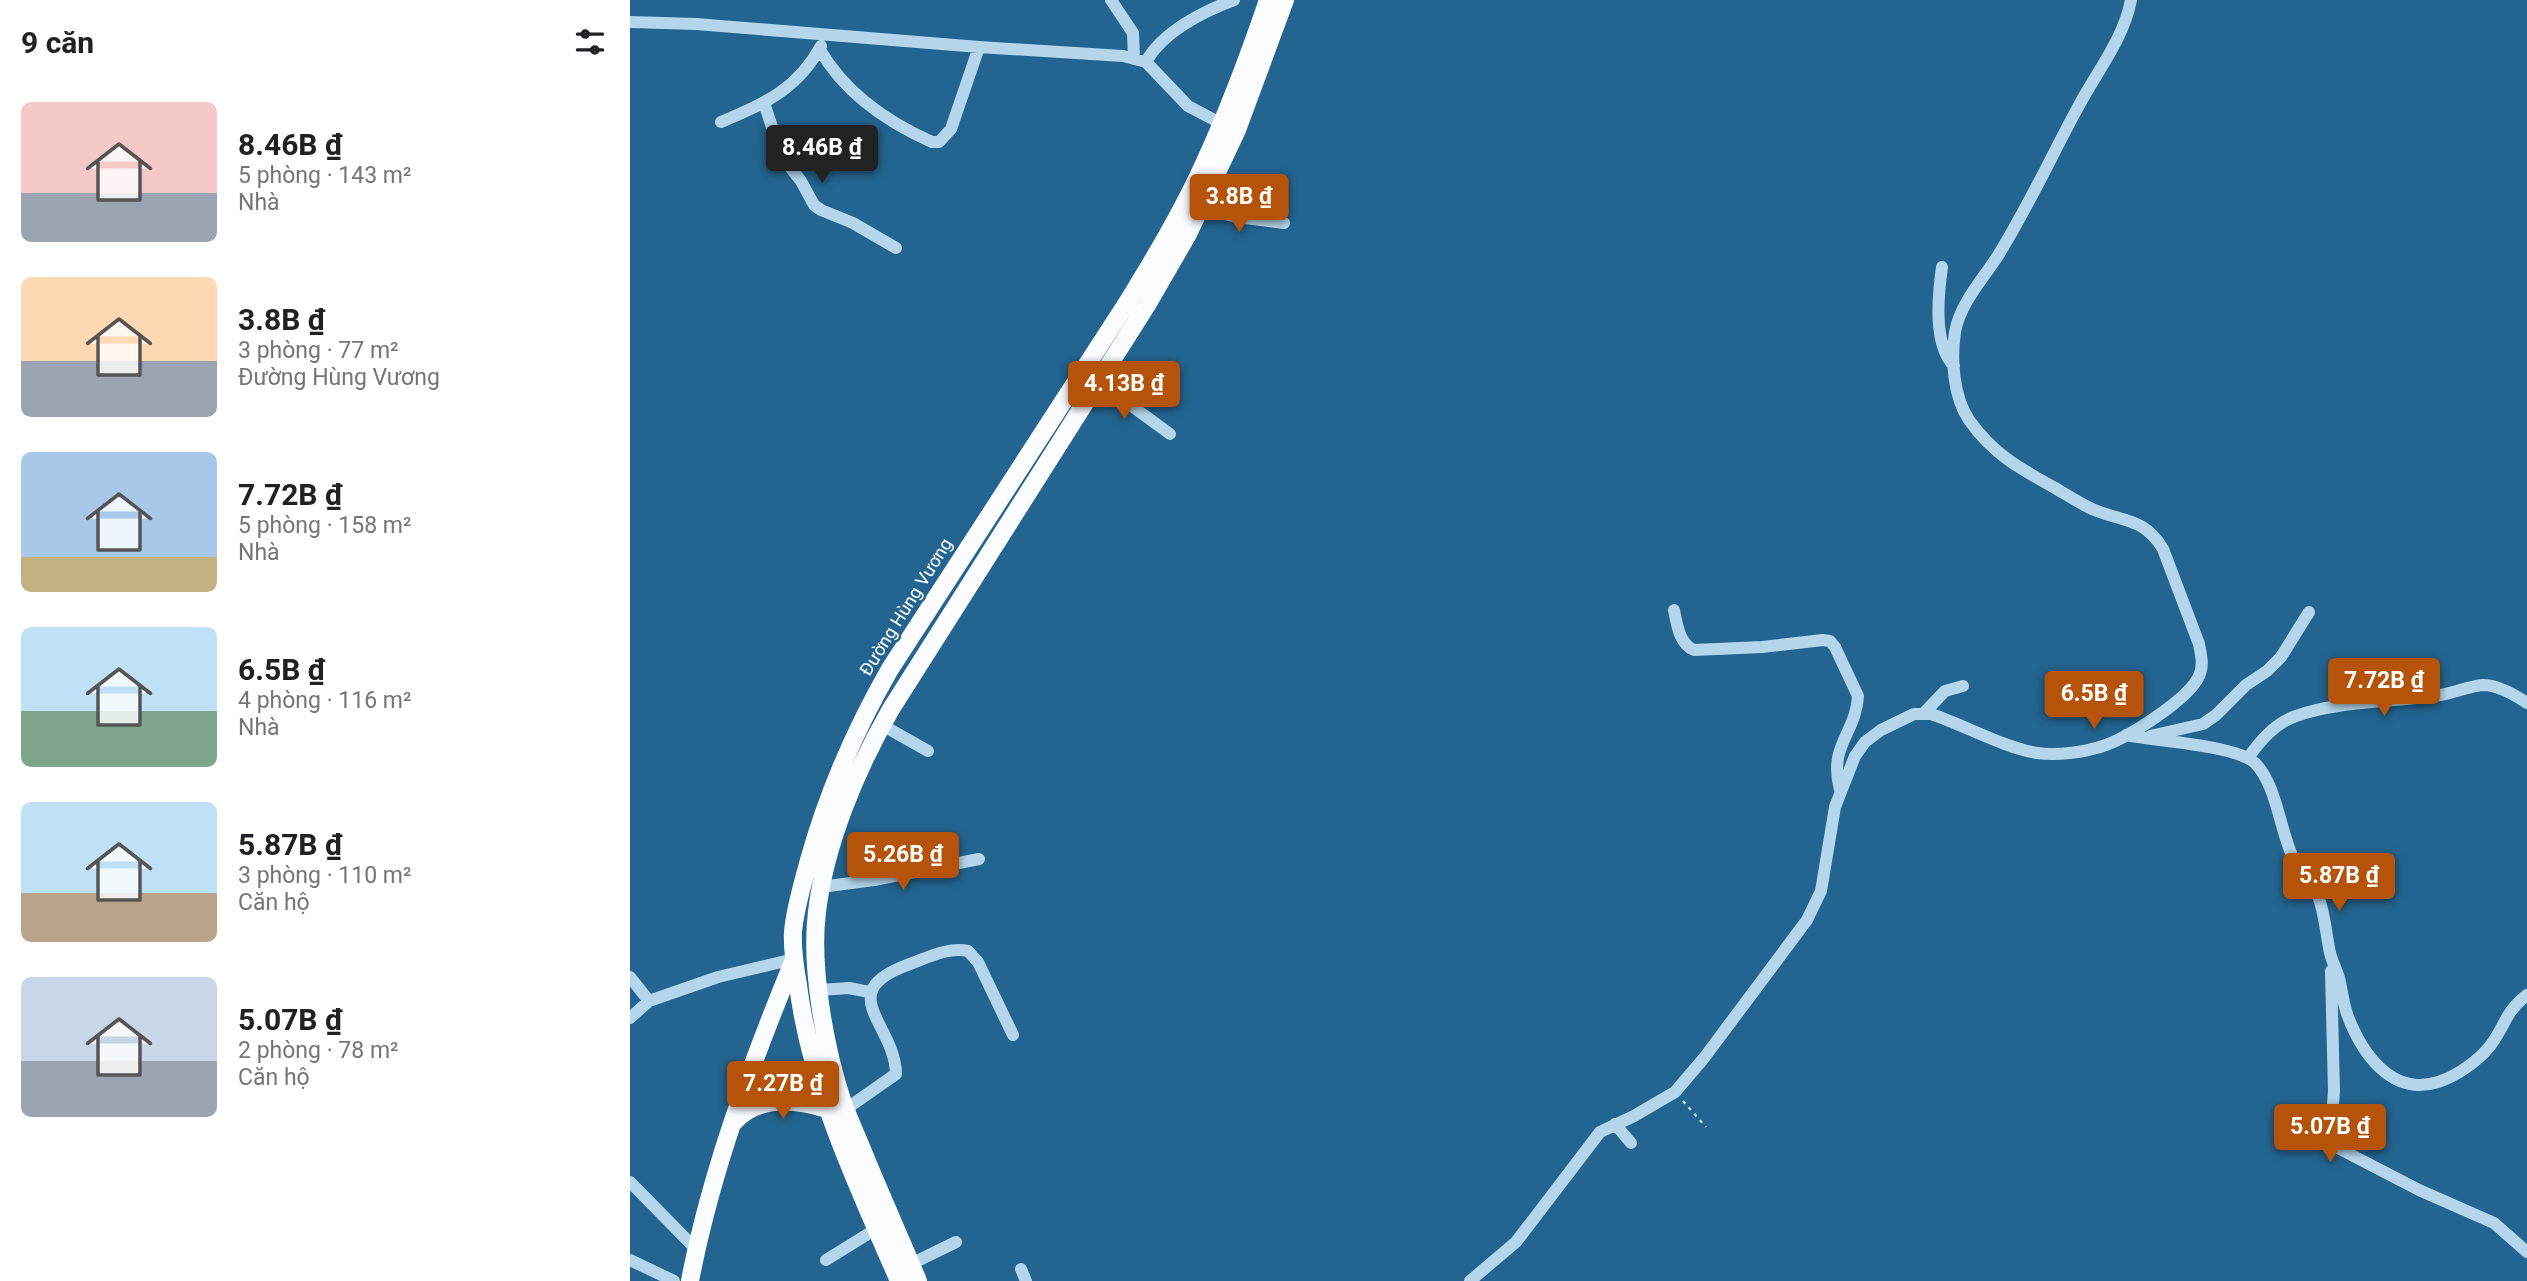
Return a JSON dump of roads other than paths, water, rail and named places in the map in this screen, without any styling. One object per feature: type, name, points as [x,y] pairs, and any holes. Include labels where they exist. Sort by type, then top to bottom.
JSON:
[{"type":"main road","name":"Đường Hùng Vương","points":[[838,1107],[824,1028],[817,957],[817,912],[821,887],[851,789],[865,755],[882,725],[1147,305],[1201,208],[1268,0]]},
{"type":"main road","name":"Đường Hùng Vương","points":[[899,1281],[884,1225],[838,1107],[807,1039],[794,959],[793,931],[813,846],[839,769],[867,707],[1127,303],[1171,229],[1203,168],[1229,127],[1284,0]]},
{"type":"main road","points":[[690,1281],[696,1249],[757,1050],[794,959],[817,957]]},
{"type":"main road","points":[[734,1122],[749,1108],[763,1103],[807,1103],[838,1107]]},
{"type":"main road","name":"Đường Hùng Vương","points":[[884,1225],[911,1264],[918,1281]]},
{"type":"street","points":[[1111,0],[1133,33],[1140,60],[1188,106],[1229,127]]},
{"type":"street","points":[[630,22],[696,24],[1140,60],[1201,15],[1234,0]]},
{"type":"street","points":[[1470,1281],[1516,1241],[1600,1132],[1675,1092],[1704,1058],[1807,920],[1821,891],[1830,831],[1840,790],[1855,756],[1865,742],[1881,730],[1914,714],[1923,714],[1947,719],[2038,753],[2080,751],[2105,745],[2126,735],[2179,698],[2192,687],[2199,675],[2202,660],[2199,644],[2163,549],[2155,535],[2141,525],[2092,509],[2016,467],[1990,447],[1967,417],[1956,389],[1955,330],[1970,296],[1998,256],[2032,196],[2118,34],[2129,12],[2131,0]]},
{"type":"street","points":[[721,122],[764,103],[803,74],[828,34]]},
{"type":"street","points":[[820,50],[828,64],[849,88],[869,106],[932,142],[939,142],[951,130],[979,47]]},
{"type":"street","points":[[764,103],[782,156],[801,181],[814,205],[853,223],[896,248]]},
{"type":"street","points":[[1201,208],[1237,217],[1283,223]]},
{"type":"street","points":[[1942,267],[1938,292],[1941,342],[1946,357],[1954,366]]},
{"type":"street","points":[[1099,382],[1170,434]]},
{"type":"street","points":[[1674,610],[1679,633],[1685,645],[1694,650],[1762,647],[1823,640],[1835,647],[1858,696],[1835,771],[1840,790]]},
{"type":"street","points":[[2143,738],[2203,724],[2216,715],[2246,685],[2281,657],[2309,612]]},
{"type":"street","points":[[2248,758],[2276,727],[2295,716],[2327,709],[2442,695],[2484,685],[2512,693],[2527,703]]},
{"type":"street","points":[[1923,714],[1945,691],[1963,686]]},
{"type":"street","points":[[882,725],[928,751]]},
{"type":"street","points":[[2126,735],[2208,747],[2248,758],[2256,763],[2269,784],[2283,834],[2295,862],[2318,895],[2331,957],[2347,1013],[2361,1046],[2378,1068],[2397,1080],[2417,1086],[2438,1082],[2476,1060],[2490,1046],[2512,1007],[2527,995]]},
{"type":"street","points":[[821,887],[874,880],[979,859]]},
{"type":"street","points":[[869,992],[889,971],[944,951],[968,951],[978,962],[1013,1035]]},
{"type":"street","points":[[2331,957],[2334,1091],[2331,1130],[2337,1148],[2419,1190],[2494,1223],[2525,1247]]},
{"type":"street","points":[[630,1018],[649,1001],[718,977],[794,959]]},
{"type":"street","points":[[630,977],[649,1001]]},
{"type":"street","points":[[820,990],[849,988],[869,992]]},
{"type":"street","points":[[838,1107],[896,1074],[869,992]]},
{"type":"street","points":[[1615,1124],[1631,1143]]},
{"type":"street","points":[[630,1182],[696,1249]]},
{"type":"street","points":[[826,1260],[884,1225]]},
{"type":"street","points":[[911,1264],[956,1242]]},
{"type":"street","points":[[630,1259],[659,1278],[674,1281]]}]
